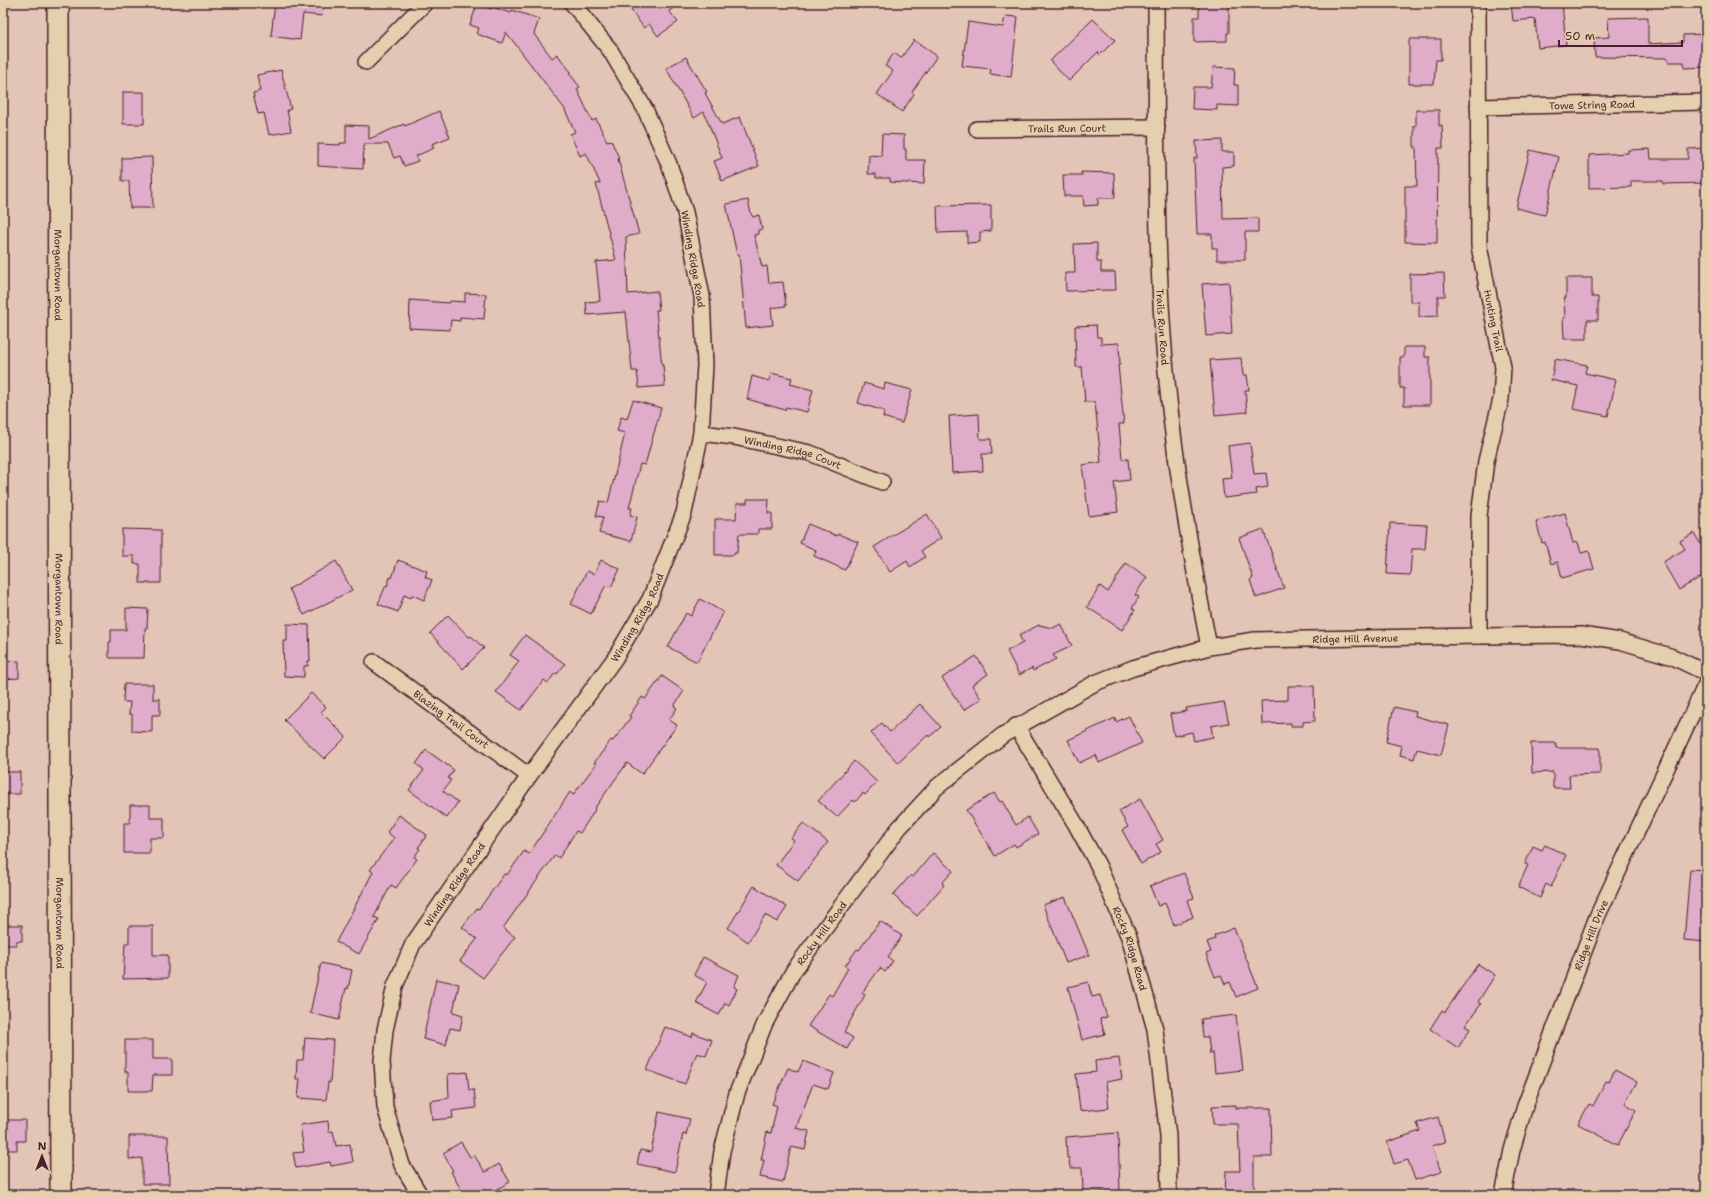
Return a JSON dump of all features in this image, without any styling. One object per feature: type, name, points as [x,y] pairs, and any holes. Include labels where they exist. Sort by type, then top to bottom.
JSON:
[{"type":"main road","name":"Morgantown Road","points":[[58,3],[62,1195]]},
{"type":"street","points":[[366,62],[425,3]]},
{"type":"street","name":"Winding Ridge Road","points":[[420,1195],[402,1165],[386,1107],[382,1061],[385,1030],[395,986],[413,944],[529,776],[615,658],[650,599],[684,513],[700,433],[705,365],[702,296],[685,212],[669,164],[645,109],[610,50],[572,3]]},
{"type":"street","name":"Trails Run Road","points":[[1156,3],[1160,278],[1169,399],[1185,518],[1209,647]]},
{"type":"street","name":"Hunting Trail","points":[[1478,3],[1479,246],[1503,367],[1501,399],[1486,461],[1479,516],[1479,636]]},
{"type":"street","name":"Towe String Road","points":[[1478,107],[1706,102]]},
{"type":"street","name":"Trails Run Court","points":[[977,129],[1157,127]]},
{"type":"street","name":"Winding Ridge Court","points":[[700,433],[734,437],[810,453],[882,482]]},
{"type":"street","name":"Ridge Hill Avenue","points":[[1016,726],[1095,683],[1133,668],[1209,647],[1255,640],[1581,635],[1620,641],[1673,657],[1706,673]]},
{"type":"street","name":"Blazing Trail Court","points":[[374,662],[529,776]]},
{"type":"street","name":"Ridge Hill Drive","points":[[1503,1195],[1512,1150],[1525,1106],[1597,917],[1706,684]]},
{"type":"street","name":"Rocky Hill Road","points":[[716,1195],[722,1151],[737,1093],[765,1023],[794,970],[899,828],[937,787],[1016,726]]},
{"type":"street","name":"Rocky Ridge Road","points":[[1016,726],[1075,823],[1099,867],[1129,937],[1155,1029],[1168,1136],[1169,1195]]},
{"type":"building","points":[[275,3],[324,3],[322,16],[303,14],[300,40],[271,36]]},
{"type":"building","points":[[626,3],[680,3],[669,11],[678,22],[658,36],[649,24],[644,28]]},
{"type":"building","points":[[1199,3],[1229,3],[1229,33],[1227,33],[1227,41],[1194,42],[1194,17],[1199,17]]},
{"type":"building","points":[[1511,3],[1562,3],[1566,45],[1538,48],[1535,19],[1513,21]]},
{"type":"building","points":[[477,4],[491,9],[492,7],[511,13],[512,10],[539,19],[534,34],[552,58],[557,54],[571,72],[569,73],[580,87],[577,89],[592,121],[596,119],[607,141],[611,140],[619,158],[618,159],[639,234],[626,237],[628,294],[657,291],[659,310],[656,310],[665,386],[639,388],[637,371],[632,371],[626,312],[587,315],[586,302],[600,301],[596,262],[616,260],[596,184],[600,183],[586,153],[580,156],[570,134],[575,132],[564,108],[506,32],[502,43],[477,34],[479,28],[470,25]]},
{"type":"building","points":[[1005,16],[1018,17],[1011,77],[990,74],[991,69],[962,66],[968,22],[1003,27]]},
{"type":"building","points":[[1648,17],[1648,44],[1683,42],[1683,35],[1706,34],[1706,67],[1684,68],[1684,62],[1668,62],[1668,58],[1595,57],[1594,38],[1609,37],[1608,18]]},
{"type":"building","points":[[1093,19],[1115,40],[1100,55],[1098,52],[1069,81],[1050,61]]},
{"type":"building","points":[[1409,39],[1441,39],[1441,60],[1436,60],[1434,84],[1409,84]]},
{"type":"building","points":[[914,40],[937,56],[912,92],[914,94],[902,112],[877,94],[893,71],[885,66],[894,53],[901,58]]},
{"type":"building","points":[[686,57],[707,92],[705,93],[722,124],[740,117],[759,166],[722,181],[714,161],[722,158],[704,112],[694,118],[666,68]]},
{"type":"building","points":[[1213,67],[1235,68],[1234,85],[1238,85],[1238,106],[1217,105],[1217,110],[1192,109],[1193,87],[1211,87]]},
{"type":"building","points":[[281,70],[291,109],[287,110],[291,131],[269,135],[264,113],[258,114],[253,93],[260,91],[257,75]]},
{"type":"building","points":[[123,92],[144,92],[144,124],[123,124]]},
{"type":"building","points":[[1416,110],[1439,110],[1439,126],[1442,125],[1443,148],[1438,148],[1437,243],[1405,242],[1405,186],[1417,186],[1416,147],[1414,147]]},
{"type":"building","points":[[439,111],[450,137],[432,144],[434,148],[416,156],[418,161],[404,166],[400,156],[394,158],[388,144],[364,144],[363,169],[318,166],[318,144],[340,145],[340,143],[346,143],[346,125],[369,126],[369,139],[404,124],[405,126]]},
{"type":"building","points":[[882,134],[904,135],[906,160],[925,160],[924,184],[890,182],[890,178],[876,178],[876,174],[868,174],[869,155],[881,156]]},
{"type":"building","points":[[1222,140],[1222,152],[1234,152],[1234,166],[1222,167],[1223,219],[1258,218],[1258,232],[1245,232],[1245,260],[1217,260],[1217,248],[1212,248],[1212,234],[1197,234],[1194,158],[1197,158],[1196,141]]},
{"type":"building","points":[[1706,148],[1706,183],[1663,184],[1663,181],[1631,181],[1631,187],[1589,188],[1589,155],[1628,153],[1628,150],[1650,149],[1651,159],[1688,159],[1688,149]]},
{"type":"building","points":[[1530,150],[1559,157],[1545,215],[1516,208]]},
{"type":"building","points":[[152,157],[153,208],[130,208],[129,181],[122,181],[122,158]]},
{"type":"building","points":[[1081,172],[1114,173],[1115,198],[1098,198],[1098,205],[1084,206],[1083,196],[1064,196],[1063,175],[1082,175]]},
{"type":"building","points":[[748,200],[753,217],[759,215],[762,229],[758,230],[758,234],[754,235],[762,267],[767,266],[769,283],[783,282],[786,306],[771,308],[773,325],[746,328],[739,254],[737,255],[726,204]]},
{"type":"building","points":[[991,205],[991,231],[980,232],[980,242],[967,243],[967,232],[938,233],[937,206]]},
{"type":"building","points":[[1097,243],[1097,262],[1101,262],[1101,272],[1115,272],[1116,290],[1066,291],[1065,273],[1075,273],[1074,244]]},
{"type":"building","points":[[1444,273],[1445,296],[1438,296],[1438,316],[1419,317],[1419,302],[1410,302],[1410,274]]},
{"type":"building","points":[[1566,278],[1592,278],[1592,297],[1598,297],[1598,320],[1587,320],[1587,339],[1564,339],[1563,318],[1565,318],[1564,298],[1566,298]]},
{"type":"building","points":[[1229,282],[1232,334],[1206,336],[1202,284]]},
{"type":"building","points":[[465,293],[486,294],[484,319],[460,317],[460,321],[451,320],[450,330],[409,328],[410,300],[449,303],[450,301],[465,302]]},
{"type":"building","points":[[1096,325],[1097,337],[1101,337],[1101,344],[1119,343],[1120,365],[1118,365],[1124,424],[1119,424],[1122,459],[1128,459],[1130,480],[1114,482],[1118,512],[1089,516],[1082,465],[1101,462],[1095,402],[1085,402],[1082,367],[1076,367],[1075,326]]},
{"type":"building","points":[[1404,347],[1425,347],[1425,357],[1430,357],[1430,405],[1404,405],[1404,388],[1400,388],[1400,357],[1404,357]]},
{"type":"building","points":[[1241,358],[1243,375],[1247,375],[1249,390],[1245,390],[1247,412],[1215,415],[1210,360]]},
{"type":"building","points":[[1555,359],[1587,365],[1585,373],[1616,380],[1608,416],[1573,409],[1578,386],[1551,380]]},
{"type":"building","points":[[771,373],[792,378],[790,384],[813,390],[807,412],[786,407],[785,410],[747,399],[752,376],[769,381]]},
{"type":"building","points":[[864,383],[884,389],[885,383],[912,390],[902,423],[883,417],[884,411],[858,403]]},
{"type":"building","points":[[633,400],[661,408],[645,465],[640,464],[629,508],[632,508],[630,515],[637,517],[631,541],[599,533],[603,517],[596,516],[600,501],[608,503],[625,433],[617,431],[621,417],[627,419]]},
{"type":"building","points":[[979,414],[980,439],[991,439],[992,454],[982,454],[983,471],[952,473],[949,416]]},
{"type":"building","points":[[1250,443],[1254,474],[1266,473],[1268,487],[1256,489],[1257,494],[1224,498],[1222,479],[1232,478],[1228,446]]},
{"type":"building","points":[[747,499],[769,499],[768,513],[772,513],[772,529],[758,529],[758,534],[739,534],[737,553],[734,553],[734,555],[715,555],[715,519],[736,519],[737,503],[747,503]]},
{"type":"building","points":[[1565,513],[1573,543],[1578,542],[1581,553],[1589,551],[1594,569],[1562,578],[1558,562],[1551,564],[1545,542],[1542,543],[1536,521]]},
{"type":"building","points":[[927,514],[941,538],[921,551],[925,557],[910,567],[907,561],[890,572],[874,547]]},
{"type":"building","points":[[1390,523],[1427,525],[1425,549],[1412,549],[1410,575],[1387,574]]},
{"type":"building","points":[[808,524],[837,536],[838,534],[858,542],[845,570],[814,556],[816,550],[800,543]]},
{"type":"building","points":[[122,529],[161,530],[161,583],[140,583],[140,564],[134,564],[134,556],[122,556]]},
{"type":"building","points":[[1263,529],[1284,588],[1256,598],[1250,580],[1253,578],[1239,538]]},
{"type":"building","points":[[1694,533],[1706,553],[1706,574],[1679,590],[1663,562],[1685,549],[1680,541]]},
{"type":"building","points":[[398,560],[427,571],[425,577],[432,580],[424,600],[412,595],[411,598],[404,595],[398,612],[378,604],[390,577],[392,578]]},
{"type":"building","points":[[601,560],[620,569],[611,587],[606,585],[591,614],[571,604],[587,571],[594,574]]},
{"type":"building","points":[[336,561],[352,590],[304,615],[289,589]]},
{"type":"building","points":[[1126,563],[1147,577],[1135,595],[1139,597],[1132,608],[1135,610],[1122,630],[1087,607],[1100,586],[1108,592]]},
{"type":"building","points":[[700,599],[723,612],[697,662],[668,647],[686,613],[691,616]]},
{"type":"building","points":[[126,608],[148,609],[147,628],[145,628],[144,658],[109,657],[111,630],[126,630]]},
{"type":"building","points":[[448,615],[469,637],[471,636],[484,648],[463,669],[430,633]]},
{"type":"building","points":[[287,624],[309,625],[310,661],[308,661],[308,666],[304,666],[304,677],[284,676],[283,641],[287,641]]},
{"type":"building","points":[[1061,624],[1072,646],[1053,655],[1056,659],[1033,671],[1032,668],[1019,675],[1007,651],[1023,643],[1019,635],[1039,625],[1053,628]]},
{"type":"building","points":[[525,635],[565,664],[557,674],[555,673],[548,683],[544,680],[521,710],[496,692],[519,661],[510,655]]},
{"type":"building","points":[[976,656],[988,674],[972,685],[981,699],[964,710],[942,678]]},
{"type":"building","points":[[19,661],[19,678],[3,679],[3,662]]},
{"type":"building","points":[[662,676],[684,691],[674,706],[677,708],[669,720],[677,725],[642,774],[627,763],[594,809],[595,810],[580,833],[576,831],[559,858],[555,855],[503,928],[515,937],[483,978],[460,961],[477,939],[462,927],[477,908],[479,909],[505,873],[507,875],[524,851],[529,854],[570,792],[573,795],[596,764],[594,763],[611,740],[613,741],[631,717],[629,716],[642,697],[645,699]]},
{"type":"building","points":[[124,684],[153,684],[153,699],[160,699],[160,715],[152,715],[152,732],[132,731],[132,714],[129,714],[130,702],[123,702]]},
{"type":"building","points":[[1288,686],[1314,686],[1315,721],[1303,722],[1303,726],[1291,726],[1291,723],[1262,724],[1261,701],[1288,700]]},
{"type":"building","points":[[311,693],[326,707],[321,712],[346,737],[324,759],[284,720]]},
{"type":"building","points":[[1224,702],[1229,723],[1211,726],[1213,737],[1194,741],[1192,732],[1174,736],[1170,714],[1187,711],[1186,708]]},
{"type":"building","points":[[920,704],[941,727],[929,737],[928,735],[898,763],[871,733],[882,723],[890,732]]},
{"type":"building","points":[[1394,707],[1416,712],[1415,716],[1449,725],[1441,755],[1417,749],[1414,759],[1400,755],[1402,746],[1386,742]]},
{"type":"building","points":[[1129,716],[1142,743],[1099,763],[1096,755],[1079,763],[1068,740],[1115,718],[1116,722]]},
{"type":"building","points":[[1531,743],[1556,743],[1556,748],[1600,748],[1600,774],[1569,775],[1570,788],[1553,788],[1553,772],[1532,773]]},
{"type":"building","points":[[426,750],[454,770],[448,778],[451,780],[443,791],[458,802],[447,818],[409,790],[424,770],[416,764]]},
{"type":"building","points":[[854,761],[877,782],[865,795],[863,793],[855,802],[853,800],[837,817],[818,801]]},
{"type":"building","points":[[3,772],[20,772],[20,794],[3,794]]},
{"type":"building","points":[[994,793],[1000,802],[1002,801],[1016,825],[1028,817],[1038,834],[1016,847],[1014,844],[995,856],[966,810]]},
{"type":"building","points":[[1140,799],[1163,840],[1156,844],[1161,852],[1141,864],[1122,830],[1128,827],[1119,811]]},
{"type":"building","points":[[130,805],[150,805],[150,818],[164,818],[164,838],[150,838],[150,853],[124,853],[124,823],[130,823]]},
{"type":"building","points":[[399,815],[427,835],[414,857],[417,859],[396,888],[391,885],[374,917],[379,919],[359,954],[336,942],[373,872],[370,870],[394,838],[387,832]]},
{"type":"building","points":[[803,823],[828,842],[798,881],[776,865],[794,840],[791,838]]},
{"type":"building","points":[[1545,845],[1566,855],[1551,887],[1546,884],[1540,898],[1518,887],[1528,865],[1525,864],[1533,846],[1542,850]]},
{"type":"building","points":[[933,853],[953,871],[942,883],[944,885],[917,916],[893,895],[911,875],[913,877]]},
{"type":"building","points":[[1690,869],[1706,870],[1706,942],[1684,940]]},
{"type":"building","points":[[1184,873],[1194,898],[1187,900],[1193,917],[1174,925],[1165,903],[1158,906],[1150,886]]},
{"type":"building","points":[[754,886],[787,907],[777,922],[765,915],[748,942],[728,928]]},
{"type":"building","points":[[1065,897],[1089,955],[1066,963],[1043,905]]},
{"type":"building","points":[[880,921],[902,936],[888,957],[893,961],[885,972],[880,968],[862,993],[865,995],[844,1032],[853,1038],[847,1049],[808,1026],[829,994],[832,996],[848,968],[845,966],[857,949],[859,950]]},
{"type":"building","points":[[3,925],[22,925],[22,941],[16,941],[16,945],[3,945]]},
{"type":"building","points":[[129,926],[153,926],[153,955],[168,955],[168,978],[123,979],[125,943],[129,943]]},
{"type":"building","points":[[1234,928],[1258,988],[1236,997],[1230,982],[1225,984],[1221,975],[1215,977],[1206,954],[1211,952],[1207,942],[1215,939],[1214,936]]},
{"type":"building","points":[[703,957],[739,975],[734,987],[737,989],[729,1005],[725,1003],[719,1015],[696,1003],[707,982],[694,975]]},
{"type":"building","points":[[321,963],[352,970],[348,989],[346,988],[339,1020],[310,1013]]},
{"type":"building","points":[[1478,964],[1495,975],[1478,1002],[1481,1004],[1465,1026],[1470,1029],[1458,1048],[1430,1029],[1442,1010],[1445,1012]]},
{"type":"building","points":[[436,979],[459,984],[453,1012],[463,1015],[460,1030],[450,1028],[446,1045],[423,1039]]},
{"type":"building","points":[[1088,982],[1092,997],[1100,995],[1107,1017],[1100,1019],[1105,1034],[1082,1040],[1068,987]]},
{"type":"building","points":[[1236,1015],[1243,1070],[1215,1073],[1213,1053],[1210,1054],[1208,1037],[1203,1037],[1201,1019]]},
{"type":"building","points":[[665,1027],[692,1037],[693,1033],[712,1040],[706,1056],[697,1053],[685,1084],[647,1070]]},
{"type":"building","points":[[305,1038],[333,1040],[330,1083],[328,1082],[326,1100],[298,1098],[300,1079],[296,1079],[297,1060],[303,1060]]},
{"type":"building","points":[[125,1040],[153,1040],[153,1059],[172,1059],[172,1075],[153,1075],[152,1091],[128,1091],[128,1072],[125,1072]]},
{"type":"building","points":[[1119,1058],[1122,1079],[1106,1082],[1109,1108],[1080,1111],[1076,1074],[1096,1072],[1095,1061]]},
{"type":"building","points":[[803,1061],[834,1073],[828,1089],[813,1084],[796,1128],[809,1131],[805,1150],[791,1147],[783,1182],[760,1177],[764,1160],[761,1160],[767,1132],[771,1133],[777,1106],[772,1104],[788,1068],[798,1072]]},
{"type":"building","points":[[1615,1070],[1637,1082],[1625,1103],[1636,1110],[1618,1145],[1578,1124],[1589,1104],[1593,1106],[1606,1081],[1609,1082]]},
{"type":"building","points":[[467,1072],[469,1090],[474,1090],[476,1108],[452,1111],[453,1118],[432,1120],[430,1101],[449,1098],[448,1074]]},
{"type":"building","points":[[1236,1105],[1236,1108],[1271,1108],[1272,1157],[1254,1157],[1254,1195],[1225,1195],[1226,1171],[1240,1171],[1238,1124],[1213,1124],[1212,1106]]},
{"type":"building","points":[[659,1112],[690,1119],[686,1135],[683,1134],[675,1172],[637,1164],[640,1150],[651,1152]]},
{"type":"building","points":[[1438,1117],[1445,1142],[1432,1146],[1441,1172],[1415,1180],[1408,1160],[1394,1164],[1387,1142],[1420,1131],[1417,1123]]},
{"type":"building","points":[[3,1120],[25,1120],[25,1141],[17,1141],[17,1150],[3,1150]]},
{"type":"building","points":[[328,1121],[329,1132],[333,1131],[336,1146],[350,1144],[353,1162],[331,1166],[330,1162],[296,1168],[293,1153],[304,1152],[300,1125]]},
{"type":"building","points":[[1118,1133],[1120,1191],[1083,1193],[1082,1168],[1070,1168],[1069,1158],[1067,1158],[1066,1137]]},
{"type":"building","points":[[129,1136],[168,1136],[169,1184],[142,1184],[142,1158],[129,1159]]},
{"type":"building","points":[[461,1142],[470,1157],[474,1155],[485,1172],[499,1164],[510,1182],[486,1195],[464,1195],[451,1172],[453,1171],[443,1153]]}]
